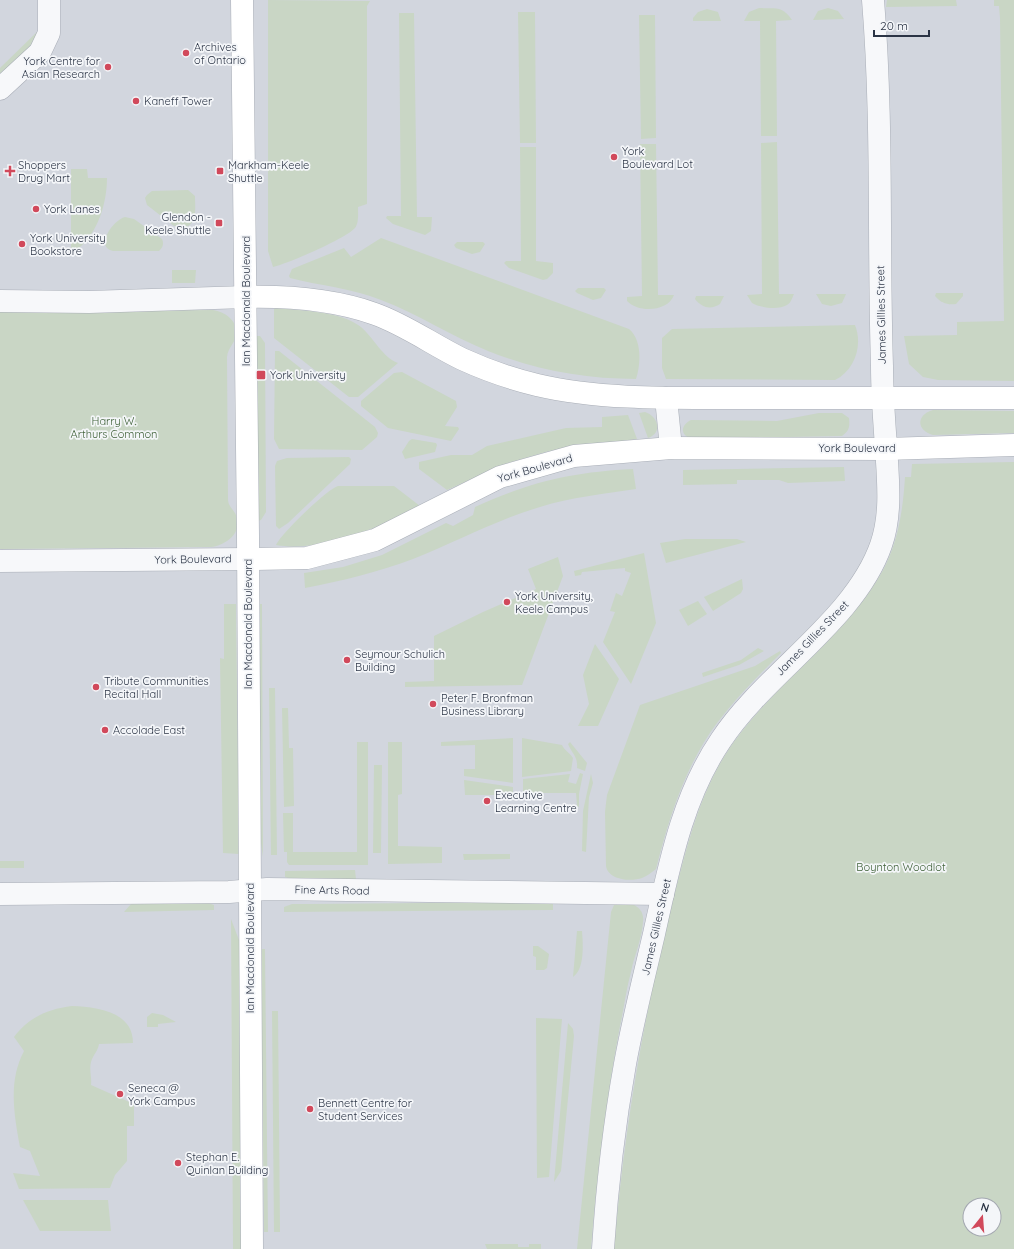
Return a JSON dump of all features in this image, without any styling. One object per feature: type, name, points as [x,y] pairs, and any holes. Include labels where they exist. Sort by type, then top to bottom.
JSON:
[{"type":"street","points":[[0,90],[40,52],[49,33],[49,0]]},
{"type":"street","name":"Ian Macdonald Boulevard","points":[[242,0],[246,297],[245,344],[248,559],[252,1249]]},
{"type":"street","name":"James Gillies Street","points":[[603,1249],[608,1175],[625,1061],[673,850],[688,805],[696,785],[720,740],[754,698],[844,607],[872,566],[882,544],[888,499],[883,398],[878,65],[873,0]]},
{"type":"street","points":[[0,302],[89,302],[288,296],[339,303],[375,314],[407,328],[462,359],[500,374],[537,385],[628,397],[1014,398]]},
{"type":"street","points":[[666,398],[671,448]]},
{"type":"street","name":"York Boulevard","points":[[0,561],[307,558],[375,540],[500,477],[574,456],[671,448],[886,449],[1014,445]]},
{"type":"street","name":"Fine Arts Road","points":[[0,894],[250,890],[663,894]]},
{"type":"shaded area","name":"York University, Keele Campus","points":[[0,0],[1014,0],[1014,1249],[0,1249]]},
{"type":"green space","points":[[268,0],[370,1],[367,6],[367,204],[358,207],[357,223],[355,228],[349,233],[316,250],[273,267],[268,251]]},
{"type":"green space","points":[[887,0],[956,0],[957,6],[886,7]]},
{"type":"green space","points":[[994,0],[1014,0],[1014,381],[938,380],[923,377],[909,364],[904,336],[957,335],[957,322],[1004,321],[1000,18],[999,6],[994,6]]},
{"type":"green space","points":[[759,8],[774,8],[782,10],[792,20],[776,21],[777,136],[761,136],[760,21],[744,21],[749,12]]},
{"type":"green space","points":[[828,8],[838,11],[844,19],[813,20],[818,11]]},
{"type":"green space","points":[[707,9],[718,12],[721,21],[693,21],[693,18],[698,12]]},
{"type":"green space","points":[[518,12],[535,12],[536,143],[520,143]]},
{"type":"green space","points":[[399,13],[414,13],[417,217],[432,217],[431,231],[425,235],[393,224],[386,218],[387,216],[401,216]]},
{"type":"green space","points":[[639,15],[655,15],[656,138],[641,139]]},
{"type":"green space","points":[[39,30],[37,38],[0,79],[0,68]]},
{"type":"green space","points":[[777,142],[779,294],[794,294],[790,302],[784,307],[770,308],[752,303],[747,295],[762,294],[761,143]]},
{"type":"green space","points":[[640,144],[656,144],[658,295],[674,295],[671,301],[666,305],[652,309],[638,308],[627,301],[627,297],[642,296]]},
{"type":"green space","points":[[520,147],[536,147],[536,261],[553,263],[553,273],[547,279],[543,280],[509,268],[504,263],[506,261],[521,261]]},
{"type":"green space","points":[[71,169],[87,169],[88,178],[107,178],[107,188],[100,216],[91,234],[79,248],[71,248]]},
{"type":"green space","points":[[188,190],[195,196],[195,215],[192,223],[184,228],[174,226],[147,205],[145,198],[152,191]]},
{"type":"green space","points":[[125,217],[134,219],[162,239],[163,245],[159,251],[113,251],[108,249],[105,244],[107,234],[115,223]]},
{"type":"green space","points":[[381,238],[629,329],[636,339],[639,352],[639,366],[636,379],[617,379],[560,372],[506,358],[461,339],[381,300],[348,290],[290,278],[289,276],[292,269],[344,248],[351,257]]},
{"type":"green space","points":[[457,242],[483,242],[485,244],[480,252],[472,254],[456,248],[454,245]]},
{"type":"green space","points":[[172,270],[196,270],[195,283],[172,283]]},
{"type":"green space","points":[[578,288],[604,288],[606,290],[601,298],[593,300],[577,293],[575,291]]},
{"type":"green space","points":[[936,293],[963,293],[963,296],[956,304],[950,304],[944,303],[940,300],[935,296]]},
{"type":"green space","points":[[816,294],[846,294],[842,303],[831,306],[822,304]]},
{"type":"green space","points":[[696,296],[724,296],[720,304],[717,306],[707,307],[695,299]]},
{"type":"green space","points":[[277,308],[332,315],[353,322],[366,331],[387,356],[398,363],[358,397],[349,397],[274,338],[274,309]]},
{"type":"green space","name":"Harry W. Arthurs Common","points":[[213,310],[227,315],[236,326],[236,336],[227,357],[228,501],[238,521],[235,533],[232,537],[222,544],[211,547],[0,549],[0,312]]},
{"type":"green space","points":[[855,325],[858,341],[856,356],[848,370],[835,380],[666,379],[662,368],[662,338],[672,329]]},
{"type":"green space","points":[[256,336],[260,336],[265,343],[266,512],[261,520],[258,521]]},
{"type":"green space","points":[[275,351],[279,351],[375,427],[378,433],[377,437],[362,450],[279,449],[274,439]]},
{"type":"green space","points":[[402,372],[456,401],[457,407],[445,426],[458,427],[459,429],[451,441],[388,428],[361,406],[361,401],[394,373]]},
{"type":"green space","points":[[933,410],[1014,411],[1014,433],[933,435],[923,430],[920,422],[923,415]]},
{"type":"green space","points":[[645,412],[653,417],[657,425],[656,432],[653,436],[648,438],[639,413]]},
{"type":"green space","points":[[819,413],[842,413],[849,418],[848,430],[842,436],[693,439],[686,436],[683,431],[683,428],[687,422],[691,420],[777,421]]},
{"type":"green space","points":[[628,415],[637,439],[549,451],[505,464],[447,490],[419,469],[419,462],[451,455],[472,455],[487,446],[566,428],[602,427],[602,417]]},
{"type":"green space","points":[[412,439],[436,443],[437,445],[435,452],[405,459],[402,452]]},
{"type":"green space","points":[[349,457],[351,459],[350,464],[288,523],[279,529],[276,526],[275,466],[277,461],[287,458]]},
{"type":"green space","name":"Boynton Woodlot","points":[[1014,462],[1014,1249],[614,1249],[629,1118],[652,990],[690,836],[708,787],[733,743],[753,718],[844,624],[864,599],[882,572],[888,561],[899,526],[905,477],[911,477],[912,464]]},
{"type":"green space","points":[[844,467],[845,481],[788,483],[779,480],[737,480],[737,484],[683,485],[683,470]]},
{"type":"green space","points":[[633,469],[636,489],[576,498],[540,507],[508,518],[400,564],[360,576],[305,588],[304,573],[343,567],[382,555],[446,523],[453,526],[473,515],[475,507],[514,491],[571,476],[611,470]]},
{"type":"green space","points":[[338,486],[394,486],[420,506],[369,530],[331,542],[312,545],[276,545],[304,513],[324,495]]},
{"type":"green space","points":[[685,539],[737,539],[746,542],[666,563],[660,543]]},
{"type":"green space","points":[[644,553],[656,623],[631,684],[603,642],[615,612],[610,611],[616,593],[622,596],[631,573],[625,571],[625,568],[582,572],[581,575],[575,576],[574,571]]},
{"type":"green space","points":[[558,557],[563,576],[522,685],[405,687],[405,682],[434,681],[434,636],[483,612],[536,589],[528,569]]},
{"type":"green space","points":[[742,579],[743,589],[741,593],[713,611],[704,597]]},
{"type":"green space","points":[[698,601],[707,614],[688,626],[679,610]]},
{"type":"green space","points":[[224,604],[236,604],[239,854],[223,853],[220,658],[224,659]]},
{"type":"green space","points":[[258,604],[262,604],[263,857],[261,843]]},
{"type":"green space","points":[[595,644],[619,679],[598,726],[578,726],[589,704],[583,675]]},
{"type":"green space","points":[[758,648],[764,651],[739,665],[703,677],[702,673],[741,660]]},
{"type":"green space","points":[[780,651],[781,653],[724,714],[696,757],[679,793],[656,869],[642,878],[632,880],[615,877],[608,871],[606,866],[605,812],[607,795],[640,705],[755,666]]},
{"type":"green space","points":[[269,688],[275,688],[277,855],[271,855]]},
{"type":"green space","points":[[282,708],[288,708],[289,748],[293,748],[294,806],[284,807]]},
{"type":"green space","points":[[513,738],[513,783],[464,776],[464,769],[475,769],[475,745],[441,746],[441,742]]},
{"type":"green space","points":[[522,738],[562,745],[573,758],[571,771],[522,777]]},
{"type":"green space","points":[[357,742],[368,742],[368,865],[289,865],[287,862],[287,852],[284,852],[283,813],[293,813],[293,852],[357,852]]},
{"type":"green space","points":[[388,742],[402,742],[402,794],[398,795],[398,846],[442,847],[442,863],[388,864]]},
{"type":"green space","points":[[570,742],[587,763],[585,771],[577,768],[576,758],[568,744]]},
{"type":"green space","points":[[374,765],[382,765],[381,853],[373,853]]},
{"type":"green space","points":[[580,773],[583,774],[579,794],[579,807],[577,806],[576,793],[532,793],[532,795],[523,795],[523,779],[570,774],[568,782],[576,784]]},
{"type":"green space","points":[[591,774],[593,783],[589,797],[586,852],[582,851],[583,811]]},
{"type":"green space","points":[[464,780],[513,787],[513,795],[465,795]]},
{"type":"green space","points":[[463,854],[510,854],[510,859],[464,860]]},
{"type":"green space","points":[[0,861],[24,861],[24,868],[0,868]]},
{"type":"green space","points":[[355,870],[356,879],[291,879],[285,877],[285,871]]},
{"type":"green space","points":[[548,902],[553,904],[553,910],[284,912],[284,907],[292,904]]},
{"type":"green space","points":[[623,902],[635,905],[640,910],[643,917],[642,928],[640,941],[632,966],[610,1082],[599,1165],[591,1249],[577,1249],[611,912],[614,905]]},
{"type":"green space","points":[[208,903],[214,905],[214,910],[124,912],[131,904]]},
{"type":"green space","points":[[231,919],[239,940],[241,1249],[233,1249]]},
{"type":"green space","points":[[577,931],[582,931],[582,956],[580,968],[573,977]]},
{"type":"green space","points":[[533,946],[538,946],[549,954],[547,968],[544,970],[536,970],[536,957],[533,956]]},
{"type":"green space","points":[[261,949],[265,949],[268,1232],[264,1232]]},
{"type":"green space","points":[[72,1006],[92,1008],[112,1013],[120,1017],[127,1024],[131,1032],[133,1043],[99,1044],[90,1068],[91,1085],[134,1104],[134,1126],[127,1126],[127,1161],[115,1175],[110,1188],[19,1189],[13,1173],[40,1176],[30,1151],[20,1147],[14,1110],[14,1086],[19,1062],[24,1051],[14,1037],[26,1024],[40,1015],[55,1009]]},
{"type":"green space","points":[[272,1011],[278,1011],[280,1232],[274,1232]]},
{"type":"green space","points":[[152,1013],[163,1015],[176,1022],[158,1024],[158,1027],[147,1027],[147,1017]]},
{"type":"green space","points":[[536,1018],[562,1019],[549,1177],[537,1178]]},
{"type":"green space","points":[[568,1023],[573,1029],[574,1036],[561,1171],[554,1182]]},
{"type":"green space","points":[[23,1200],[108,1200],[111,1231],[40,1231]]},
{"type":"green space","points":[[485,1244],[518,1244],[518,1247],[529,1247],[529,1244],[541,1244],[541,1249],[487,1249]]},
{"type":"place","name":"Archives of Ontario","points":[[186,53]]},
{"type":"place","name":"York Centre for Asian Research","points":[[108,67]]},
{"type":"place","name":"Kaneff Tower","points":[[136,101]]},
{"type":"place","name":"York Boulevard Lot","points":[[614,157]]},
{"type":"place","name":"Shoppers Drug Mart","points":[[10,171]]},
{"type":"place","name":"Markham-Keele Shuttle","points":[[220,171]]},
{"type":"place","name":"York Lanes","points":[[36,209]]},
{"type":"place","name":"Glendon - Keele Shuttle","points":[[219,223]]},
{"type":"place","name":"York University Bookstore","points":[[22,244]]},
{"type":"place","name":"York University","points":[[261,375]]},
{"type":"place","name":"York University, Keele Campus","points":[[507,602]]},
{"type":"place","name":"Seymour Schulich Building","points":[[347,660]]},
{"type":"place","name":"Tribute Communities Recital Hall","points":[[96,687]]},
{"type":"place","name":"Peter F. Bronfman Business Library","points":[[433,704]]},
{"type":"place","name":"Accolade East","points":[[105,730]]},
{"type":"place","name":"Executive Learning Centre","points":[[487,801]]},
{"type":"place","name":"Seneca @ York Campus","points":[[120,1094]]},
{"type":"place","name":"Bennett Centre for Student Services","points":[[310,1109]]},
{"type":"place","name":"Stephan E. Quinlan Building","points":[[178,1163]]}]
